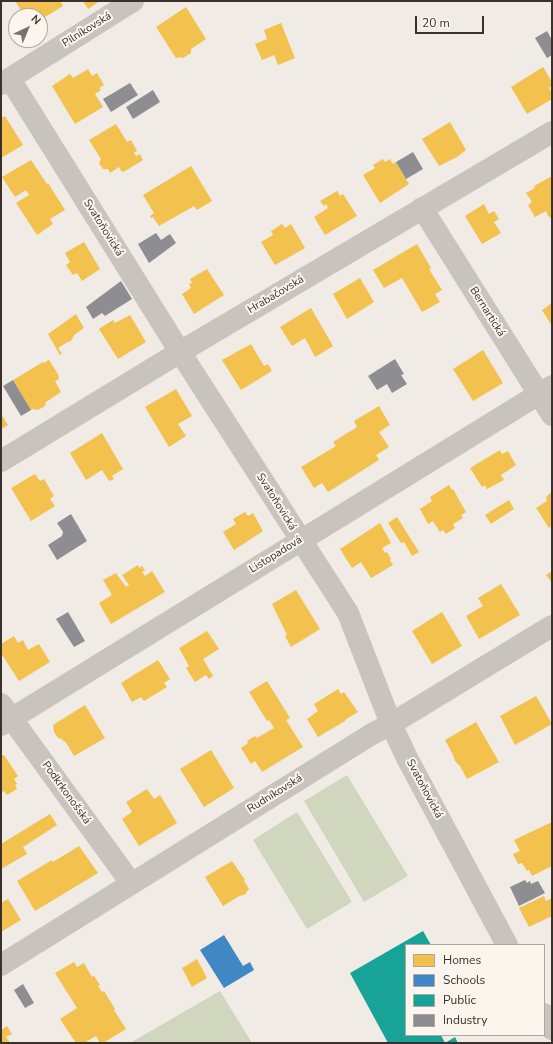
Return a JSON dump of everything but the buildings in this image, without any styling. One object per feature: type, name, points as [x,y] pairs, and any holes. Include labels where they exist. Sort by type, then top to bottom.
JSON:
[{"type":"street","name":"Pilníkovská","points":[[6,81],[133,1]]},
{"type":"street","name":"Svatoňovická","points":[[6,81],[300,541],[348,613],[391,724],[407,758],[506,944]]},
{"type":"street","name":"Hrabačovská","points":[[1,461],[180,352],[552,132]]},
{"type":"street","name":"Bernartická","points":[[422,208],[545,390],[552,415]]},
{"type":"street","name":"Listopadová","points":[[5,716],[300,541],[545,390]]},
{"type":"street","name":"Rudníkovská","points":[[1,965],[372,734],[391,724],[552,626]]},
{"type":"street","name":"Podkrkonošská","points":[[5,716],[131,883]]},
{"type":"street","points":[[545,1016],[552,1029]]},
{"type":"green space","points":[[347,775],[408,876],[364,902],[304,801]]},
{"type":"green space","points":[[297,812],[352,902],[307,929],[253,840]]},
{"type":"green space","points":[[220,991],[252,1043],[130,1043]]}]
